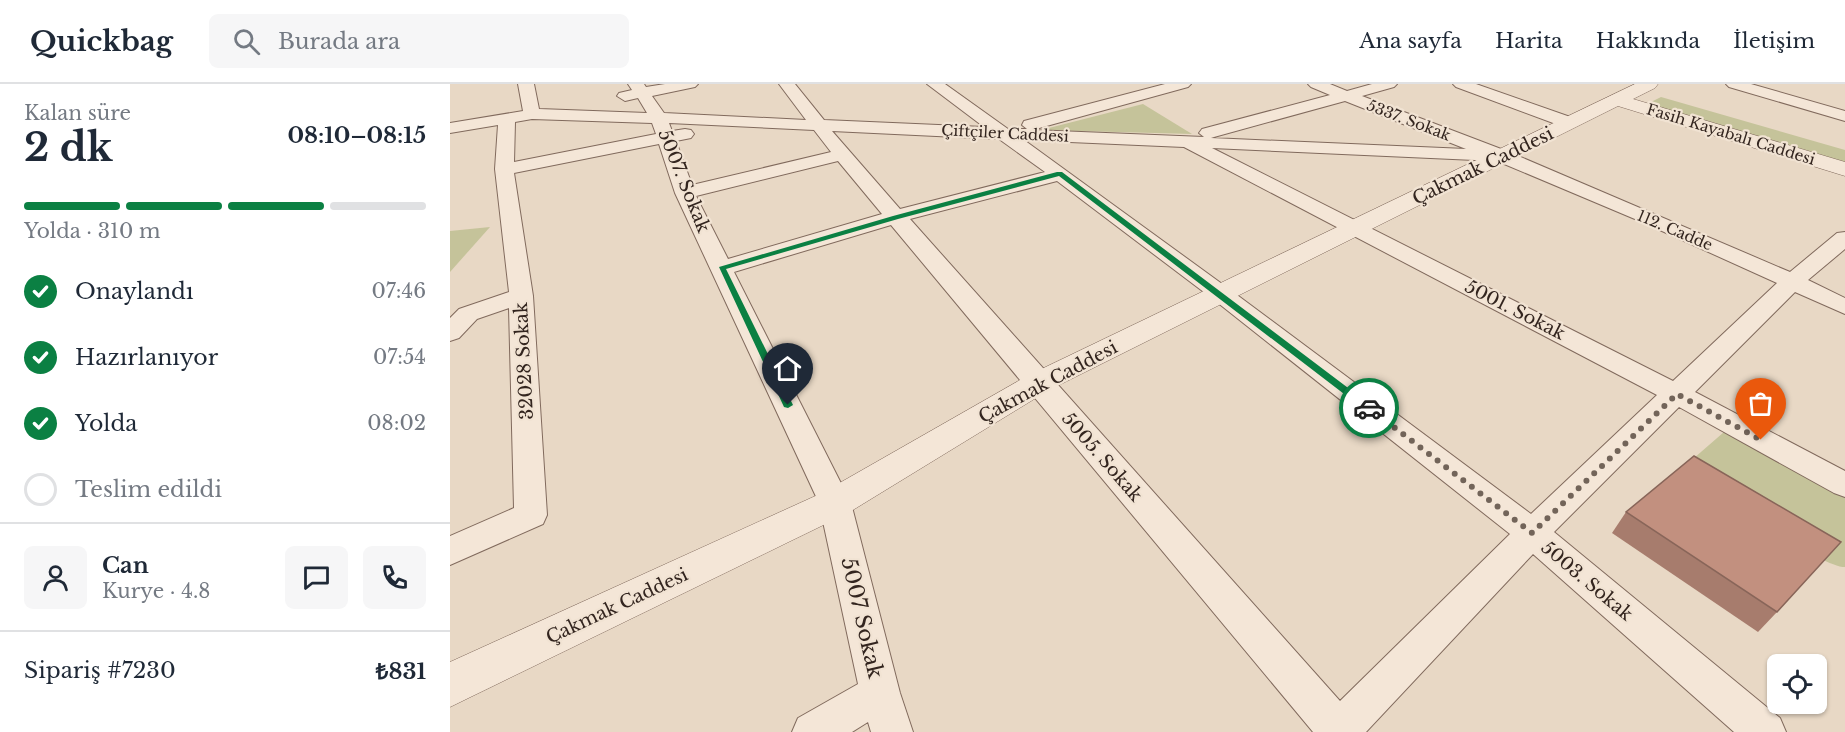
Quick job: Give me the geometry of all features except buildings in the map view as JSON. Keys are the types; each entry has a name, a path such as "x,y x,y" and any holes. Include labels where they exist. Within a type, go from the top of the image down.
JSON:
{"street":[{"name":"32028 Sokak","path":"450,551 531,515 521,296 504,168 520,117 526,84"},
{"path":"450,128 520,117 639,88 690,84"},
{"name":"5005. Sokak","path":"787,84 895,218 1339,732"},
{"name":"5003. Sokak","path":"935,84 1221,294 1532,533 1765,732"},
{"path":"1002,133 1183,84"},
{"name":"5337. Sokak","path":"1316,84 1503,156"},
{"path":"1182,140 1389,84"},
{"path":"1461,84 1570,123"},
{"path":"1734,84 1845,116"},
{"name":"5007. Sokak","path":"639,88 663,128 685,193 835,503"},
{"path":"1104,89 1124,100"},
{"name":"Çakmak Caddesi","path":"450,685 835,503 1038,383 1570,123 1627,90"},
{"name":"Fasih Kayabalı Caddesi","path":"1627,90 1686,101"},
{"name":"Fasih Kayabalı Caddesi","path":"1627,90 1845,169"},
{"path":"450,121 520,117 663,128"},
{"name":"Çiftçiler Caddesi","path":"663,128 752,122 819,124 1503,156"},
{"path":"504,168 663,128"},
{"name":"5001. Sokak","path":"1182,140 1677,394 1845,485"},
{"path":"685,193 842,155"},
{"name":"112. Cadde","path":"1503,156 1793,281 1845,307"},
{"path":"722,268 895,218 1060,174"},
{"path":"1339,732 1532,533 1793,281 1845,238"},
{"path":"450,333 459,315 521,296"},
{"name":"5007 Sokak","path":"835,503 880,693 892,732"},
{"path":"813,732 880,693"}],"shaded area":[{"path":"1661,97 1845,150 1845,166 1643,106"},
{"path":"1143,104 1192,134 1041,130"},
{"path":"490,227 450,272 450,231"},
{"path":"1724,432 1737,435 1845,496 1845,567 1812,554 1790,540 1686,465"}],"way so far":[{"path":"1369,408 1532,533 1677,394 1761,440"}],"route":[{"path":"788,405 722,268 895,218 1060,174 1369,408"}]}
